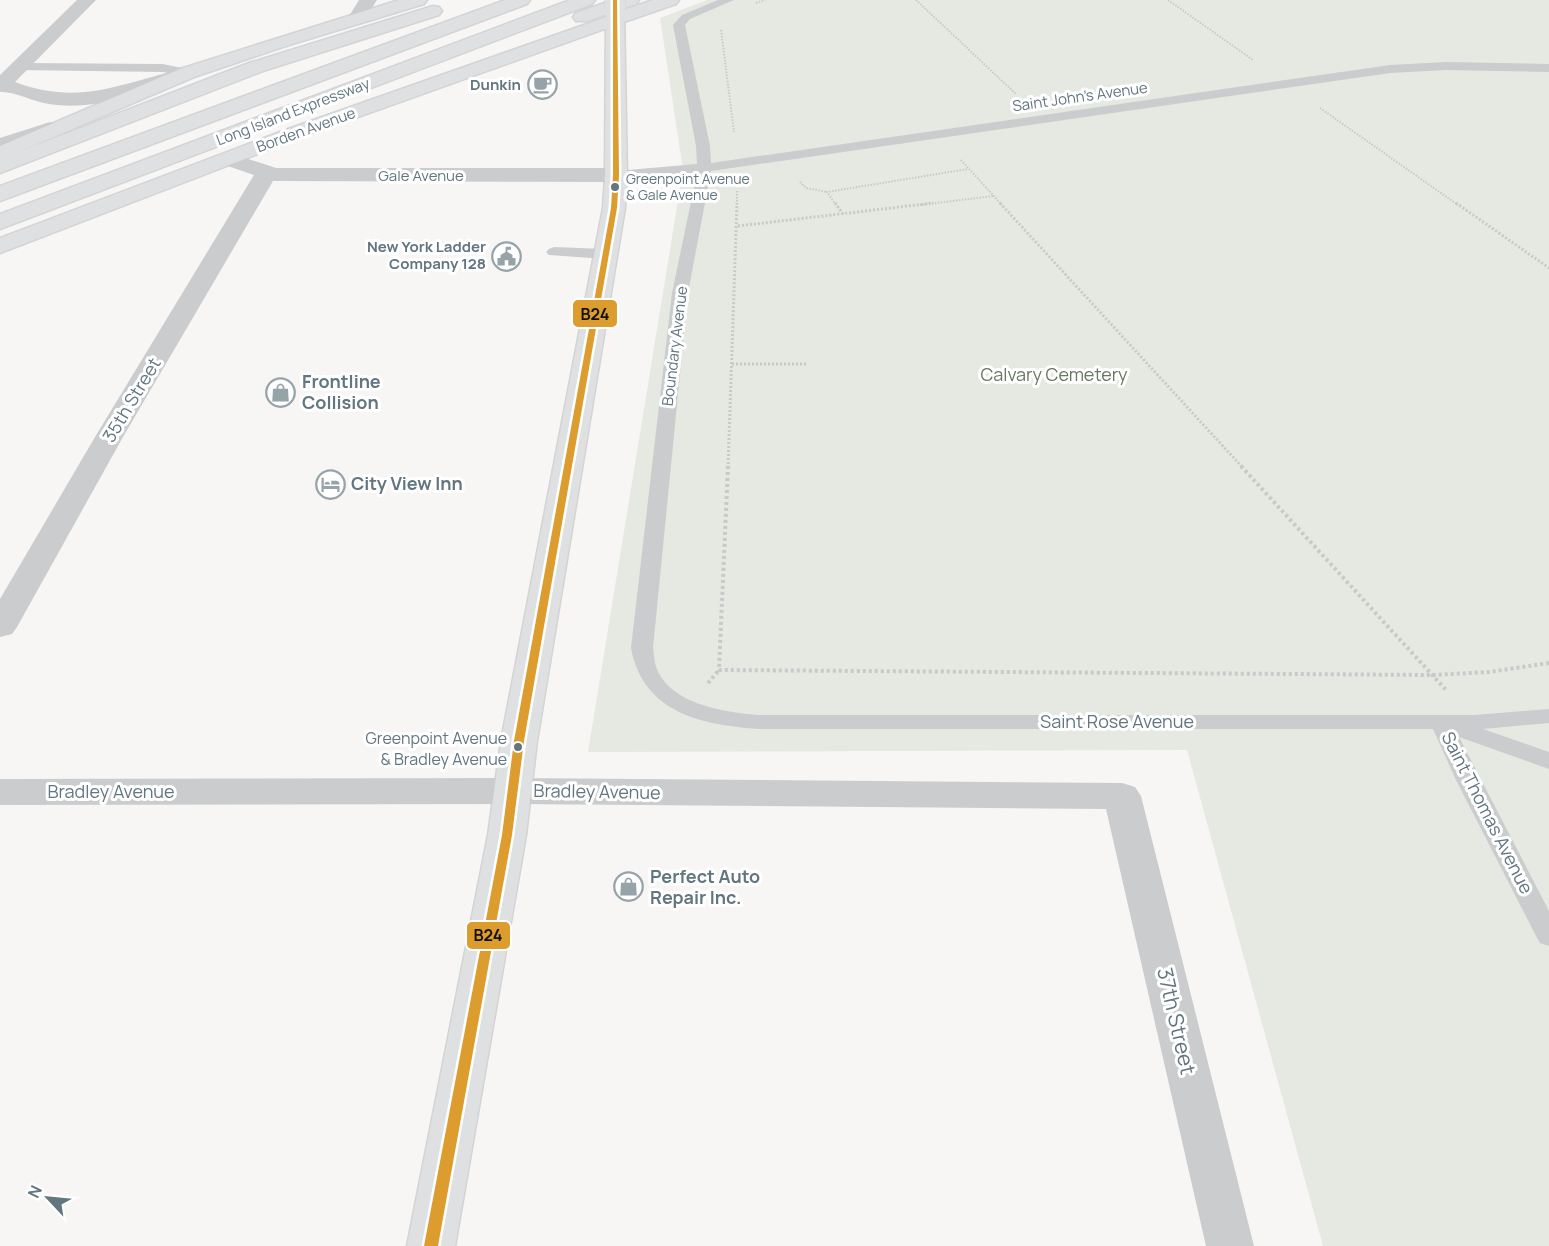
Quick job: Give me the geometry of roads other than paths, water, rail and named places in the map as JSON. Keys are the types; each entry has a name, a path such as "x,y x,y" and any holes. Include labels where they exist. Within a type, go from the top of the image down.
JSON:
{"main road":[{"path":"0,154 187,73 418,0"},
{"name":"Long Island Expressway","path":"0,194 521,0"},
{"name":"Long Island Expressway","path":"0,222 586,0"},
{"path":"306,107 494,49 619,7 670,0"},
{"path":"0,167 256,67 458,3"},
{"path":"431,1246 507,835 518,748 614,208 619,7"},
{"name":"Borden Avenue","path":"0,246 619,7"}],"street":[{"path":"87,0 1,85 34,97 79,100 119,93 187,73"},
{"path":"357,18 368,0"},
{"path":"0,145 122,102"},
{"name":"Gale Avenue","path":"230,159 266,174 616,175"},
{"name":"35th Street","path":"0,627 109,437 266,174"},
{"name":"Bradley Avenue","path":"0,792 513,791 1122,796"},
{"name":"37th Street","path":"1122,796 1230,1246"}],"lane":[{"name":"Boundary Avenue","path":"687,706 663,693 653,681 646,670 642,648 680,292 702,188 704,168 703,146 679,29 683,19 690,14 728,0"},
{"path":"20,67 163,68 187,73"},
{"name":"Saint John's Avenue","path":"616,175 704,168 1286,83 1417,67 1549,68"},
{"path":"554,252 605,254"},
{"name":"Saint Rose Avenue","path":"687,706 718,718 759,722 1474,722 1549,716"},
{"path":"1442,722 1549,761"},
{"name":"Saint Thomas Avenue","path":"1442,722 1468,780 1549,936"}],"place":[{"name":"Dunkin","path":"542,85"},
{"name":"Greenpoint Avenue & Gale Avenue","path":"615,187"},
{"name":"New York Ladder Company 128","path":"507,256"},
{"name":"Frontline Collision","path":"281,392"},
{"name":"City View Inn","path":"330,484"},
{"name":"Greenpoint Avenue & Bradley Avenue","path":"518,747"},
{"name":"Perfect Auto Repair Inc.","path":"629,887"}],"park label":[{"name":"Calvary Cemetery","path":"1054,375"}]}
